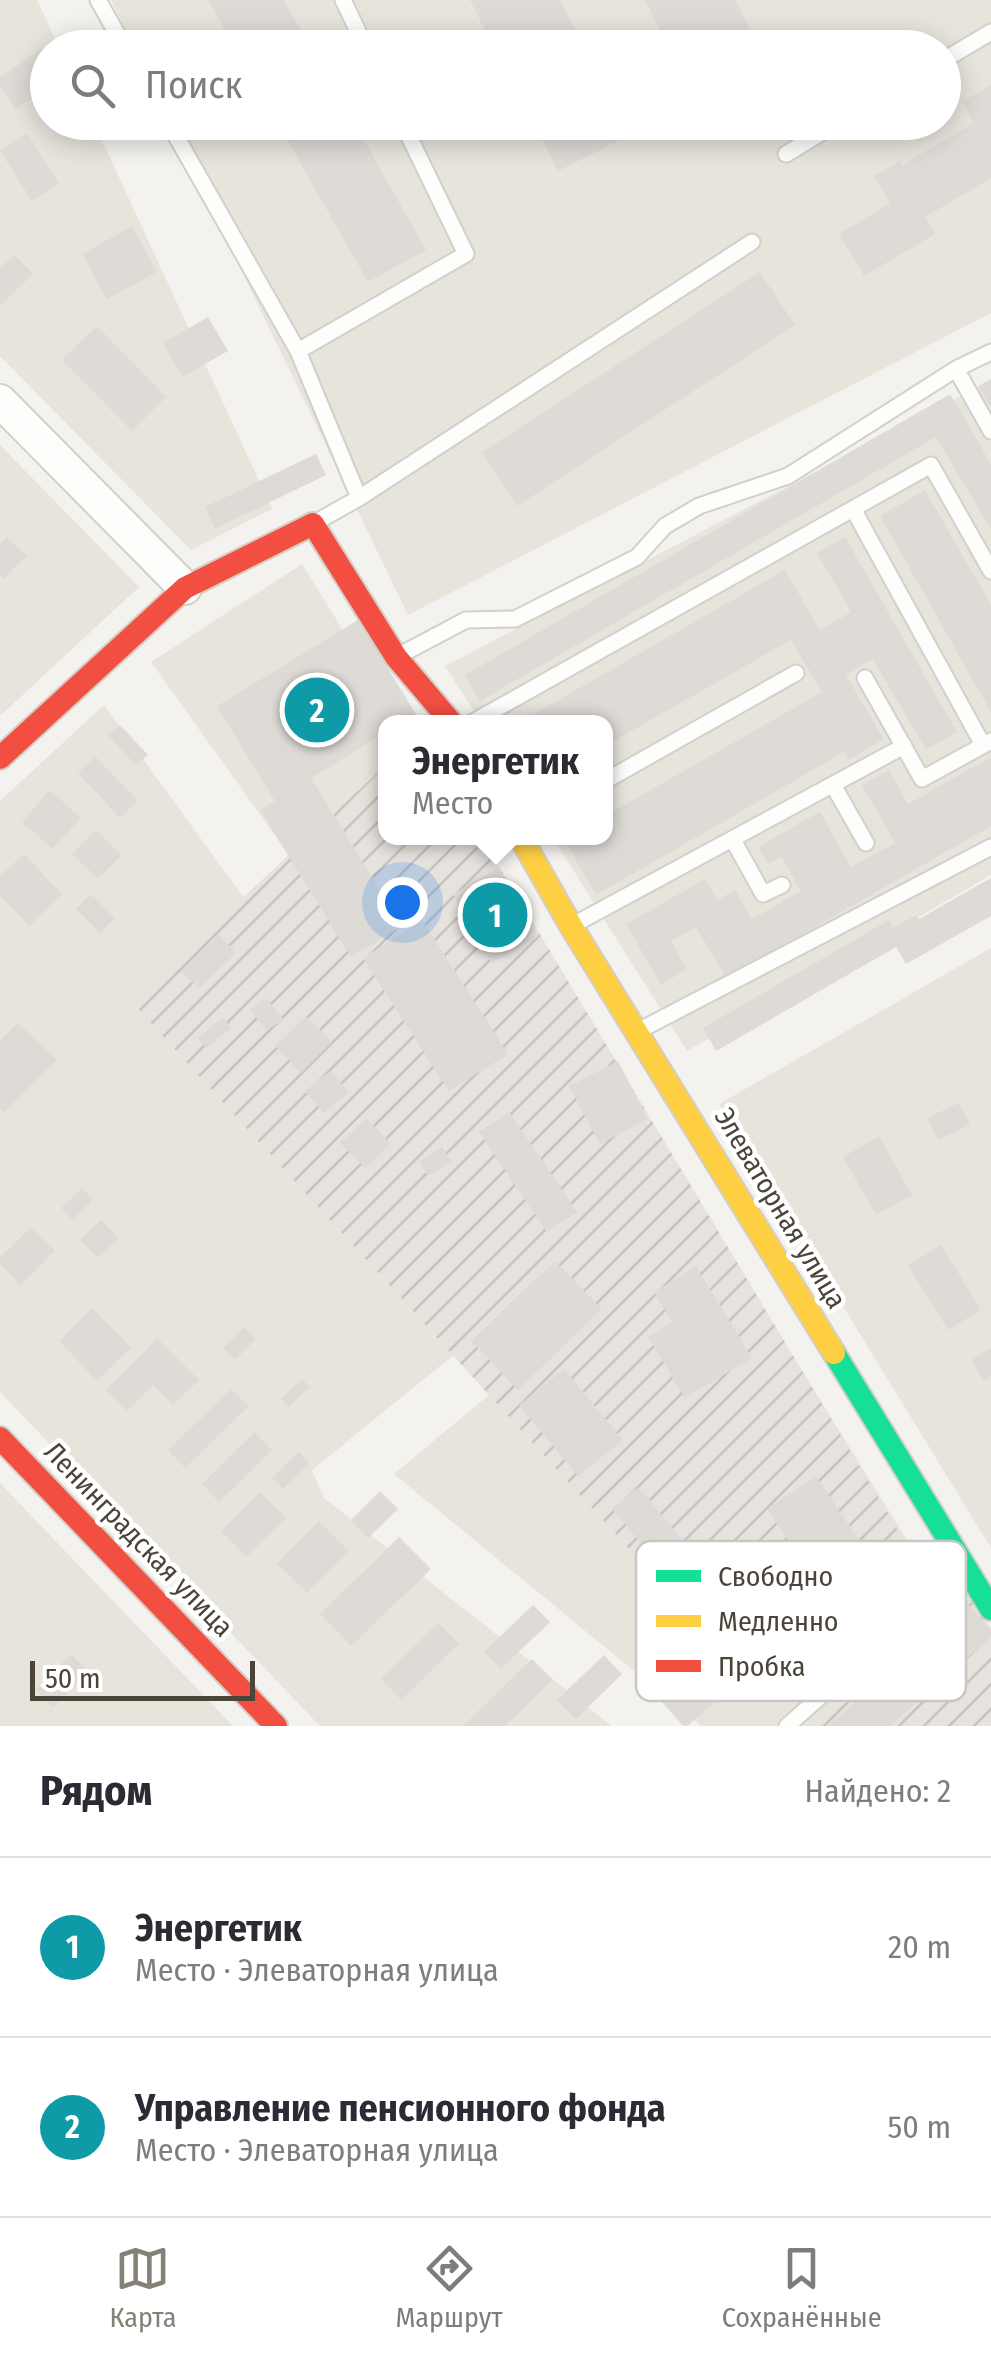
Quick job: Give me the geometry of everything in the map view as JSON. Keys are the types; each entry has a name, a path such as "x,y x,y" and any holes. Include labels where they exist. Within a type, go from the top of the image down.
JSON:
{"street":[{"path":"0,401 184,588"},
{"path":"0,758 184,588 314,524 396,657 445,715"},
{"name":"Элеваторная улица","path":"525,845 950,1541"},
{"name":"Ленинградская улица","path":"0,1438 276,1726"},
{"name":"Элеваторная улица","path":"966,1567 991,1609"}],"lane":[{"path":"98,0 115,30"},
{"path":"343,0 357,30"},
{"path":"961,50 991,32"},
{"path":"178,140 298,351 360,498"},
{"path":"298,351 466,254 411,140"},
{"path":"786,154 809,140"},
{"path":"314,524 360,498 752,242"},
{"path":"396,657 466,620 515,618 622,565 637,557 664,526 698,506 788,476 956,369 991,352"},
{"path":"956,369 991,431"},
{"path":"486,715 931,465 991,571"},
{"path":"854,509 987,743 922,779 865,678"},
{"path":"613,776 796,673"},
{"path":"571,926 904,746"},
{"path":"833,785 866,843"},
{"path":"733,840 763,894 782,885"},
{"path":"638,1031 991,847"},
{"path":"788,1726 816,1701"}],"shaded area":[{"path":"0,0 37,0 51,30 30,30 30,140 102,140 272,509 191,550 0,356"},
{"path":"111,0 991,0 991,313 408,615 178,140 961,140 961,30 125,30"},
{"path":"991,380 991,875 687,1051 557,845 613,845 613,715 476,715 445,666"},
{"path":"0,445 139,587 0,716"},
{"path":"302,564 396,715 378,715 378,845 475,845 908,1541 636,1541 636,1673 394,1474 605,1298 151,662"},
{"path":"104,705 530,1293 312,1470 324,1498 612,1726 320,1726 0,1392 0,801"},
{"path":"378,772 378,845 486,845 904,1541 636,1541 636,1557 131,1001"},
{"path":"991,948 991,1548 719,1104"},
{"path":"0,1483 233,1726 0,1726"},
{"path":"969,1591 991,1628 991,1726 819,1726 847,1701 966,1701"},
{"path":"966,1635 991,1675 991,1726 701,1726 671,1701 966,1701"}],"building":[{"path":"208,0 284,0 301,30 225,30"},
{"path":"470,0 560,0 576,30 485,30"},
{"path":"645,0 735,0 750,30 660,30"},
{"path":"30,57 30,99 15,109 0,86 0,77"},
{"path":"991,85 991,178 925,217 935,234 864,276 839,234 890,203 874,176 945,140 961,140 961,131 974,123 962,102"},
{"path":"27,133 59,184 32,201 0,151"},
{"path":"287,140 364,140 426,250 368,282"},
{"path":"542,140 620,140 558,171"},
{"path":"132,226 157,272 107,299 82,254"},
{"path":"14,255 33,274 0,306 0,268"},
{"path":"760,272 795,325 517,506 482,452"},
{"path":"208,317 228,351 182,377 163,343"},
{"path":"97,326 166,397 132,431 62,360"},
{"path":"991,379 991,408 978,386"},
{"path":"950,394 991,464 991,530 936,437 480,701 465,675"},
{"path":"316,454 326,475 215,529 205,507"},
{"path":"925,490 991,605 991,712 880,516"},
{"path":"7,537 27,556 3,579 0,544"},
{"path":"845,537 957,732 926,750 873,659 846,675 884,739 849,760 844,752 596,895 567,845 613,845 613,811 822,692 791,640 613,741 613,715 532,715 785,570 820,630 851,612 817,553"},
{"path":"358,620 416,714 378,715 378,737 311,778 402,926 351,957 260,810 275,801 217,706"},
{"path":"120,725 148,755 136,766 108,735"},
{"path":"95,756 138,801 120,818 78,773"},
{"path":"991,757 991,826 726,978 696,927 671,941 687,969 661,985 626,924 705,879 717,900 735,890 752,919 801,891 781,857 768,864 758,847 820,812 851,867 895,843 862,785 889,770 908,804"},
{"path":"50,790 81,818 53,849 22,822"},
{"path":"96,830 122,855 98,879 72,854"},
{"path":"24,854 62,894 29,926 0,896 0,876"},
{"path":"499,868 538,937 491,963 453,894"},
{"path":"991,878 991,916 906,964 896,947 716,1051 703,1028 889,920 893,928 916,915 919,919"},
{"path":"91,894 115,918 100,933 76,909"},
{"path":"422,920 508,1054 449,1091 363,958"},
{"path":"219,935 236,953 199,989 181,971"},
{"path":"266,998 283,1019 267,1031 250,1010"},
{"path":"306,1016 332,1042 301,1073 275,1046"},
{"path":"223,1017 231,1028 206,1048 198,1038"},
{"path":"18,1023 57,1060 5,1112 0,1108 0,1041"},
{"path":"618,1061 648,1119 600,1144 569,1086"},
{"path":"331,1070 349,1093 324,1113 305,1091"},
{"path":"959,1103 970,1125 938,1140 927,1118"},
{"path":"509,1112 577,1212 547,1232 479,1132"},
{"path":"366,1118 391,1144 366,1169 340,1143"},
{"path":"879,1136 912,1195 876,1215 843,1157"},
{"path":"442,1147 452,1161 428,1176 419,1162"},
{"path":"82,1188 93,1199 73,1220 61,1208"},
{"path":"101,1220 119,1238 98,1258 80,1240"},
{"path":"31,1227 55,1251 20,1285 0,1264 0,1257"},
{"path":"941,1245 981,1310 948,1330 908,1265"},
{"path":"555,1261 602,1309 518,1390 471,1341"},
{"path":"696,1266 752,1358 685,1398 648,1337 672,1322 654,1292"},
{"path":"92,1308 131,1348 97,1381 59,1341"},
{"path":"245,1327 256,1339 235,1360 223,1348"},
{"path":"157,1338 199,1380 173,1405 153,1385 127,1411 106,1390"},
{"path":"991,1348 991,1376 984,1381 971,1360"},
{"path":"564,1369 623,1440 578,1476 519,1405"},
{"path":"302,1379 310,1387 288,1407 281,1399"},
{"path":"231,1389 249,1406 185,1468 168,1450"},
{"path":"255,1432 272,1450 219,1502 202,1484"},
{"path":"299,1452 310,1463 283,1489 272,1478"},
{"path":"816,1476 859,1541 789,1541 767,1509"},
{"path":"638,1487 684,1541 639,1541 612,1509"},
{"path":"380,1491 398,1509 368,1538 351,1520"},
{"path":"260,1492 286,1518 246,1557 221,1531"},
{"path":"319,1521 349,1551 307,1593 277,1564"},
{"path":"399,1537 431,1569 351,1646 320,1614"},
{"path":"966,1604 991,1630 991,1637 966,1659"},
{"path":"533,1605 550,1622 501,1669 484,1652"},
{"path":"438,1623 459,1644 401,1700 381,1679"},
{"path":"71,1654 89,1672 53,1707 36,1689"},
{"path":"604,1655 622,1674 576,1719 557,1700"},
{"path":"532,1659 553,1680 505,1726 463,1726"},
{"path":"661,1701 717,1701 687,1726"},
{"path":"856,1701 918,1701 890,1726 828,1726"}],"traffic: fast":[{"path":"834,1353 949,1541"},
{"path":"966,1568 991,1609"}],"traffic: slow":[{"path":"525,845 834,1353"}],"traffic: jam":[{"path":"0,758 185,588 313,524 396,657 445,715"},
{"path":"0,1438 276,1726"}],"place":[{"name":"Управление пенсионного фонда","path":"317,710"},
{"name":"Энергетик","path":"495,915"}]}
